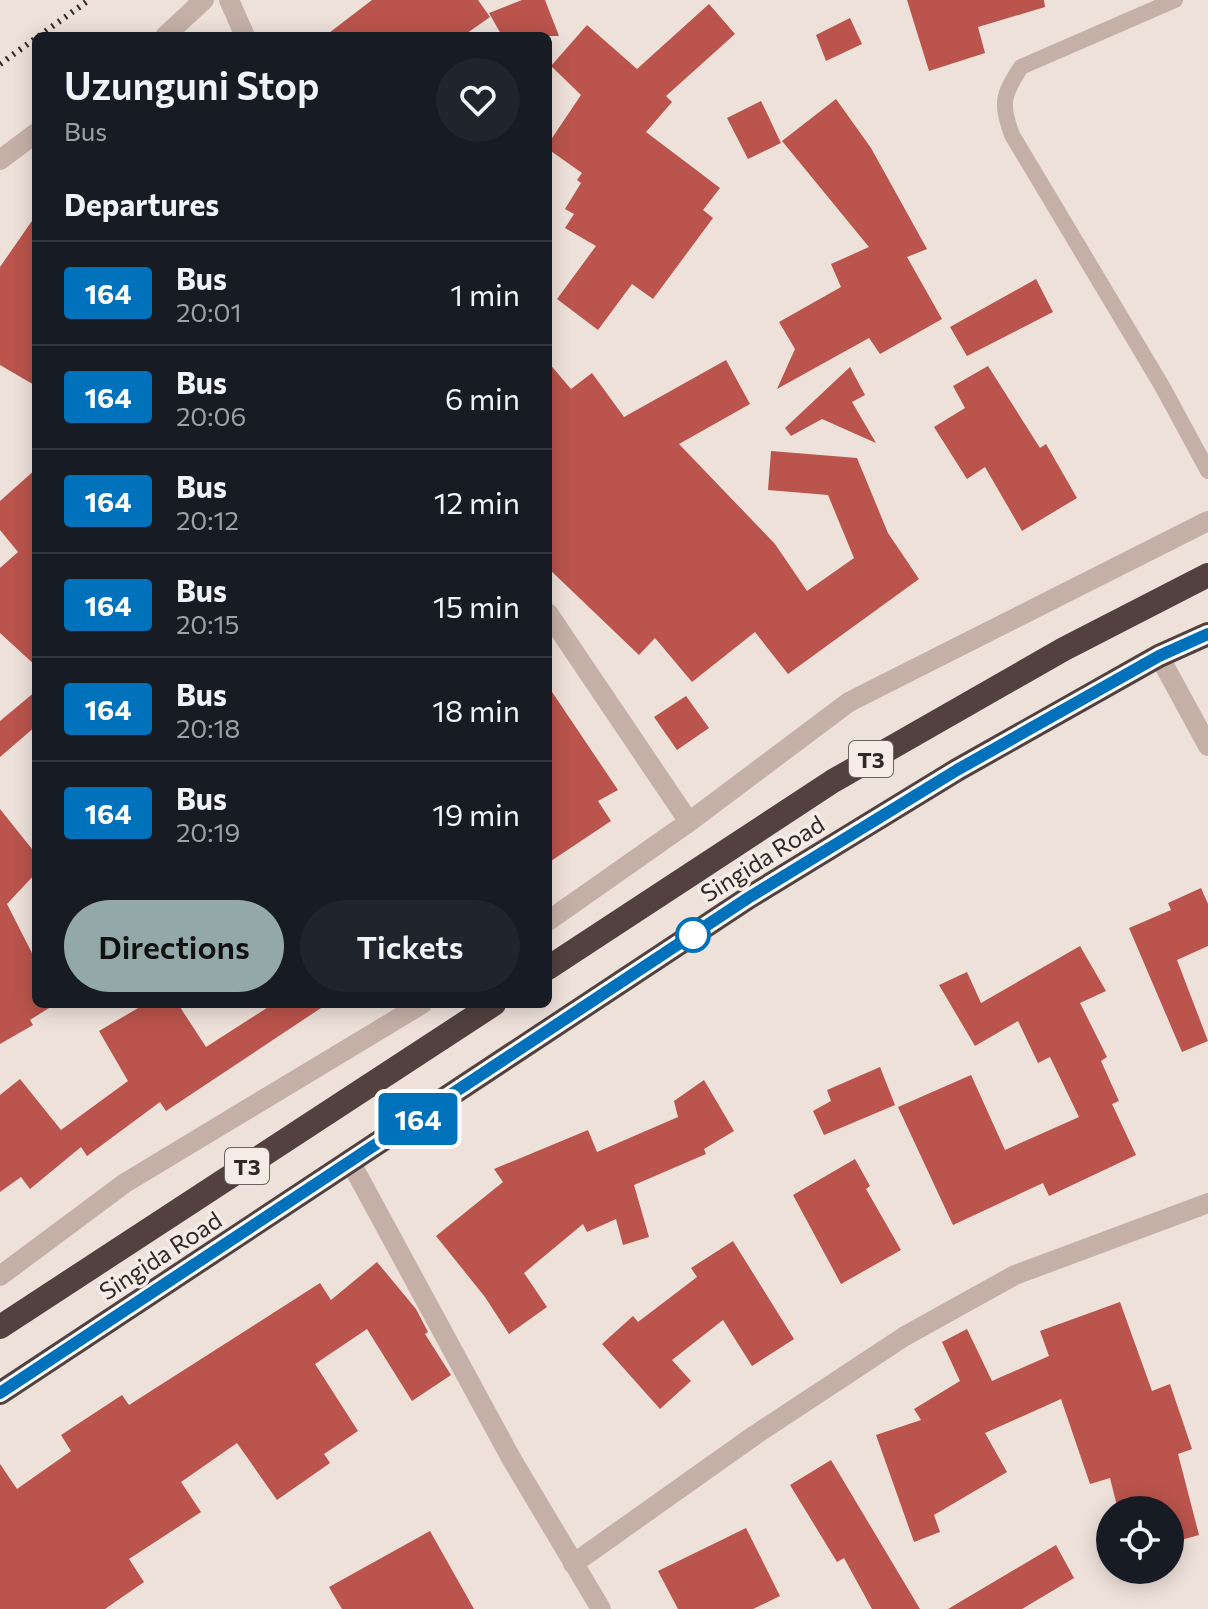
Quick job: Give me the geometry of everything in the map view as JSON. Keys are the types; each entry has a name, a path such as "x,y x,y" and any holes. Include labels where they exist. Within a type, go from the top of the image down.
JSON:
{"highway":[{"name":"Singida Road","path":"552,965 833,781 1064,649 1208,575"},
{"name":"Singida Road","path":"0,1393 748,898 957,770 1159,656 1208,634"},
{"name":"Singida Road","path":"0,1327 488,1008"}],"street":[{"path":"169,32 204,0"},
{"path":"229,0 243,32"},
{"path":"0,160 32,136"},
{"path":"552,918 689,822 849,702 1208,521"},
{"path":"552,619 689,822"},
{"path":"1159,656 1208,746"},
{"path":"0,1276 125,1183 415,1008"},
{"path":"351,1163 511,1458 601,1609"},
{"path":"573,1564 755,1435 905,1336 1015,1275 1208,1203"}],"lane":[{"path":"1175,0 1021,67 1006,90 1003,111 1012,135 1162,386 1208,471"}],"building":[{"path":"372,0 478,0 490,17 469,32 330,32"},
{"path":"522,0 545,0 559,36 552,36 552,32 500,32 489,13"},
{"path":"907,0 1044,0 1045,7 978,27 985,53 929,71"},
{"path":"709,4 735,34 666,96 672,102 646,132 720,188 703,210 713,218 653,299 632,284 598,330 557,299 596,246 565,228 574,214 565,209 581,183 577,180 582,173 552,152 552,138 581,95 552,65 587,25 637,69"},
{"path":"850,18 862,44 826,61 816,35"},
{"path":"836,99 871,148 927,249 907,257 942,319 880,354 869,338 777,389 795,349 779,322 841,287 831,264 869,247 782,141"},
{"path":"761,101 781,143 748,159 727,118"},
{"path":"32,221 32,384 0,365 0,267"},
{"path":"1036,279 1053,312 967,356 950,327"},
{"path":"726,360 750,404 679,444 775,544 807,591 854,558 828,495 768,490 771,451 857,458 888,533 919,579 788,674 755,632 692,682 655,638 639,655 552,572 552,367 571,389 592,373 624,417"},
{"path":"988,366 1040,448 1046,444 1077,498 1022,531 985,467 967,479 934,427 965,408 953,386"},
{"path":"850,367 865,395 852,402 876,443 822,419 791,436 785,428"},
{"path":"32,473 32,662 0,633 0,568 18,552 0,530 0,501"},
{"path":"552,692 618,790 598,801 611,821 552,860"},
{"path":"32,694 32,729 0,757 0,721"},
{"path":"686,696 709,728 677,750 654,717"},
{"path":"0,809 32,849 32,877 7,904 32,953 32,1008 49,1008 30,1020 33,1025 0,1044"},
{"path":"1201,888 1208,904 1208,946 1177,960 1208,1041 1182,1052 1129,928 1171,910 1168,903"},
{"path":"1080,946 1106,991 1080,1003 1107,1057 1101,1061 1119,1101 1112,1104 1136,1155 1049,1196 1043,1183 953,1225 898,1107 971,1075 1005,1150 1079,1117 1050,1057 1038,1063 1018,1021 975,1046 939,985 967,972 981,1003"},
{"path":"138,1008 181,1008 206,1047 267,1008 321,1008 166,1111 160,1102 87,1156 81,1147 30,1189 21,1177 0,1192 0,1095 20,1079 61,1130 128,1081 99,1031"},
{"path":"880,1067 895,1105 824,1135 813,1111 831,1101 827,1090"},
{"path":"704,1080 734,1131 704,1149 706,1154 634,1185 649,1237 623,1245 616,1219 587,1232 583,1224 524,1273 547,1307 509,1334 485,1297 436,1236 503,1182 494,1169 588,1130 597,1152 678,1117 674,1101"},
{"path":"855,1159 870,1186 866,1189 901,1250 841,1284 793,1195"},
{"path":"733,1241 794,1339 752,1366 723,1320 672,1360 691,1381 660,1409 602,1344 633,1316 638,1322 697,1277 691,1268"},
{"path":"377,1262 416,1309 428,1332 425,1334 451,1375 412,1401 367,1329 315,1364 358,1431 324,1454 330,1463 277,1500 237,1443 181,1482 201,1512 129,1559 144,1582 105,1609 0,1609 0,1464 17,1489 71,1451 61,1435 122,1395 129,1405 320,1283 331,1300"},
{"path":"1120,1302 1152,1391 1170,1384 1192,1449 1178,1454 1199,1535 1184,1539 1184,1496 1114,1496 1110,1478 1090,1484 1061,1399 985,1433 1007,1472 934,1515 940,1532 914,1542 876,1435 921,1420 914,1409 960,1381 942,1342 967,1329 992,1381 1049,1356 1040,1331"},
{"path":"831,1460 920,1609 872,1609 844,1558 837,1562 790,1485"},
{"path":"746,1528 780,1596 753,1609 678,1609 658,1571"},
{"path":"430,1531 474,1609 342,1609 329,1587"},
{"path":"1056,1545 1074,1578 1022,1609 948,1609"}],"railway":[{"path":"45,32 89,0"},
{"path":"0,64 32,41"}],"bus line":[{"name":"164","path":"0,1393 748,898 957,770 1159,656 1208,634"}]}
